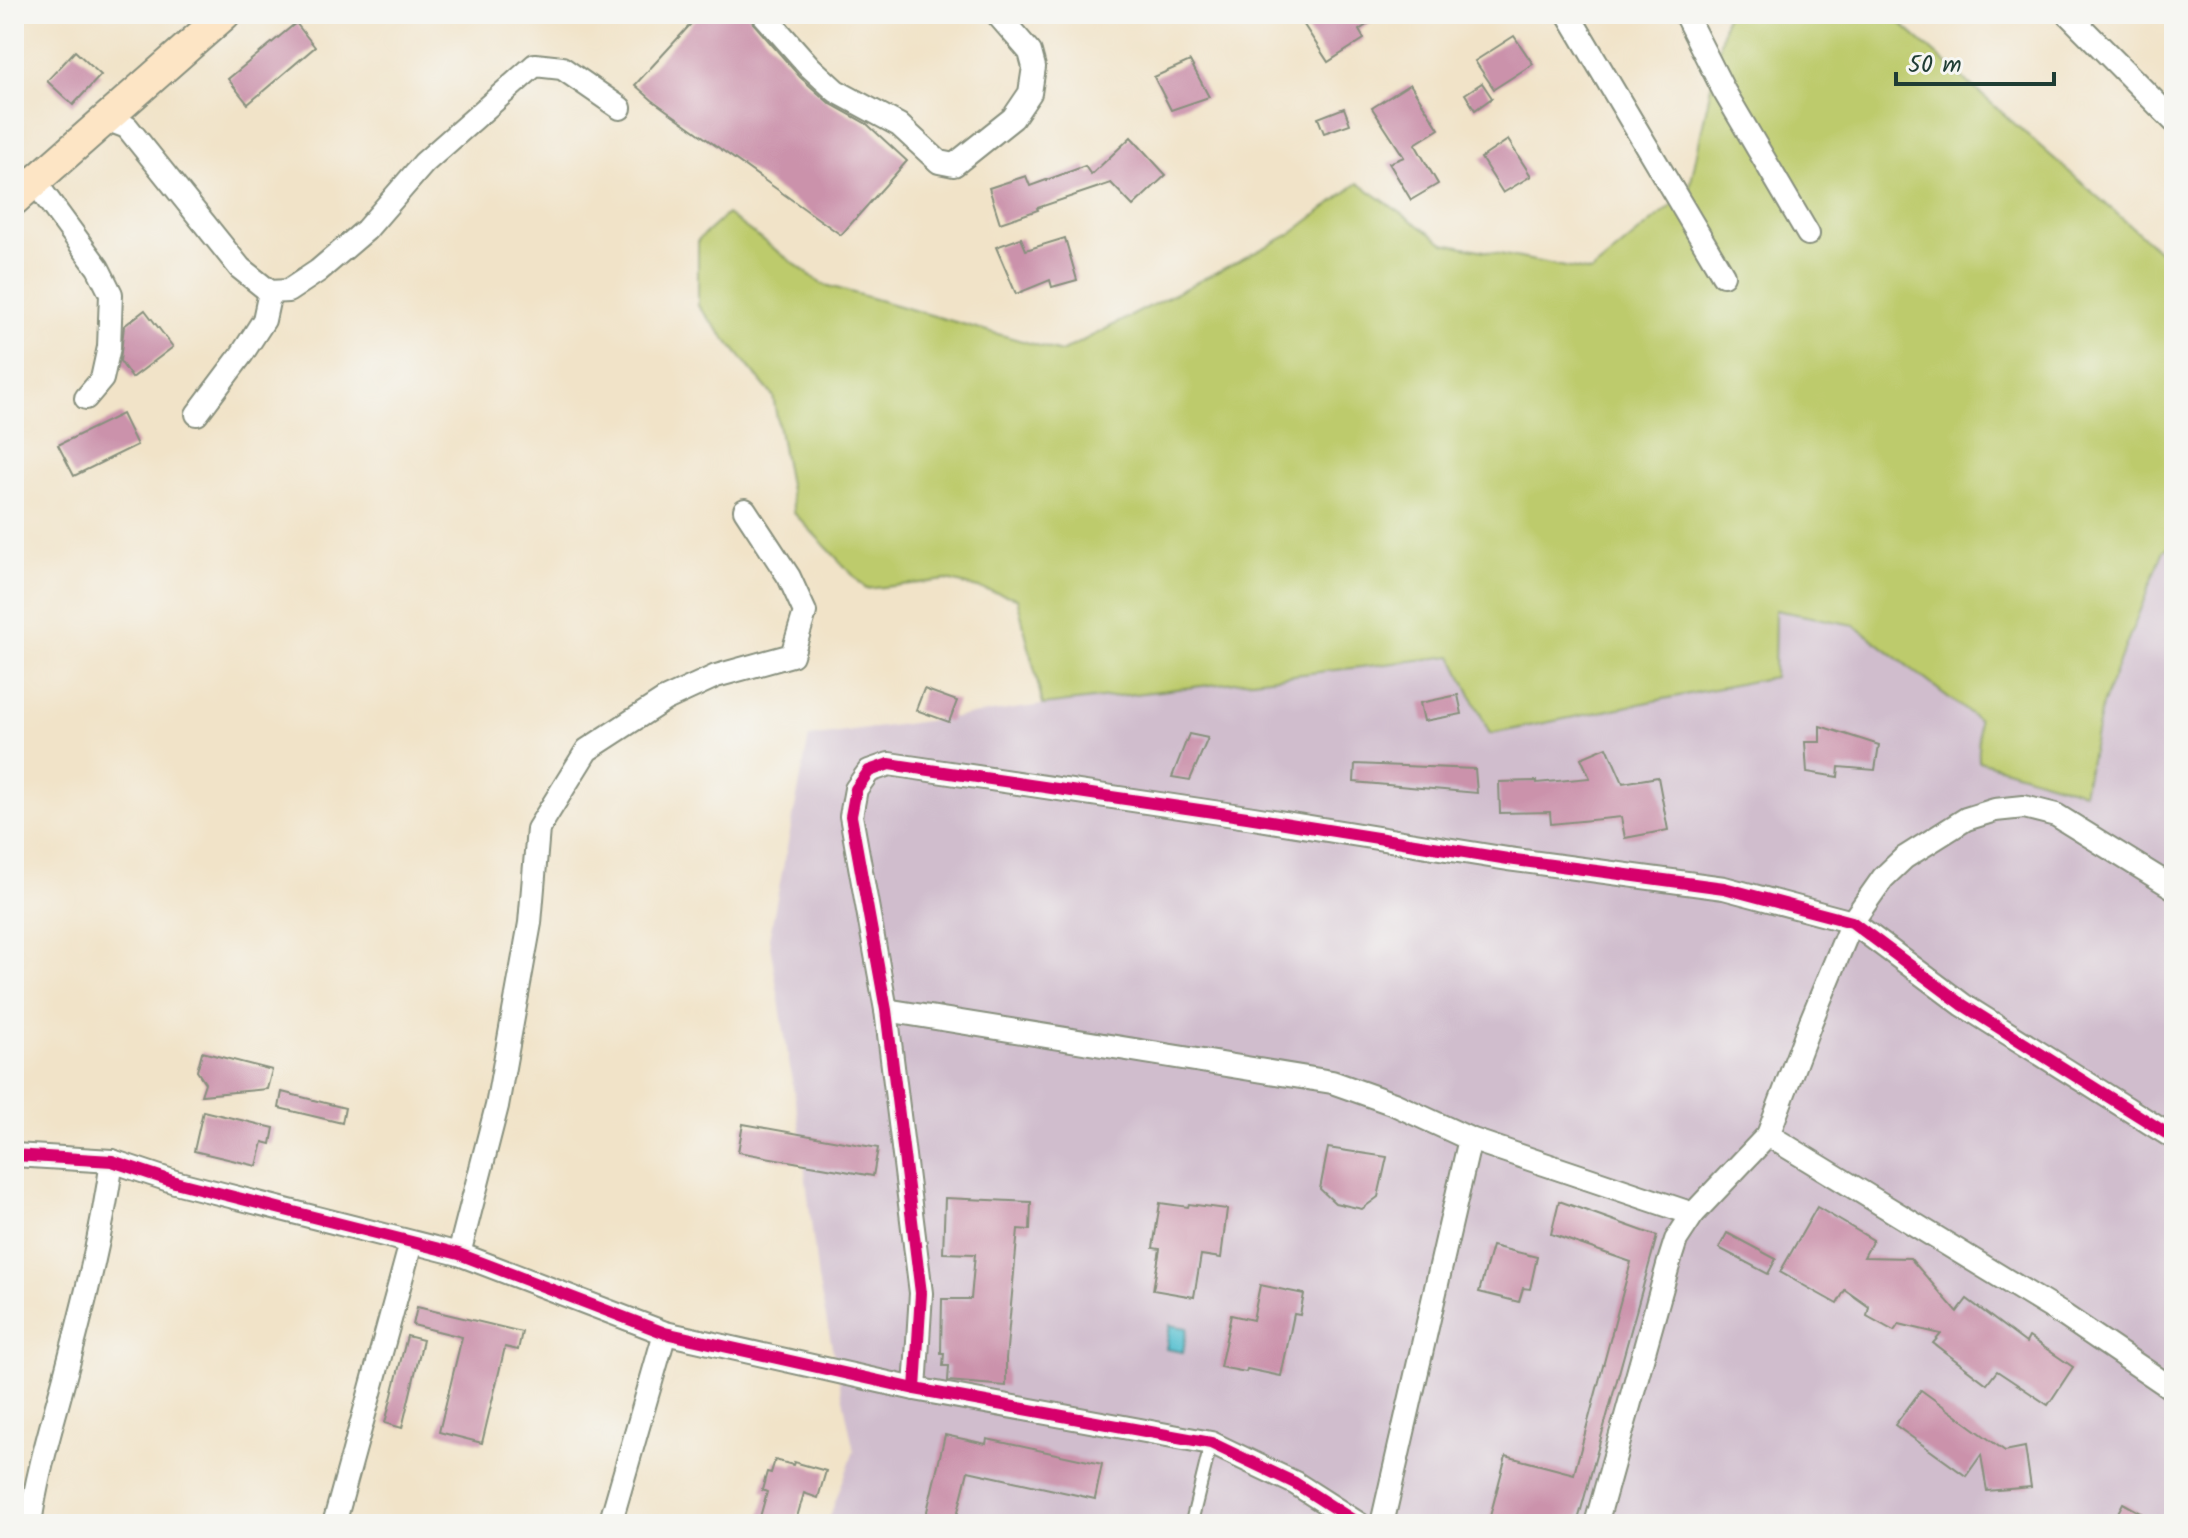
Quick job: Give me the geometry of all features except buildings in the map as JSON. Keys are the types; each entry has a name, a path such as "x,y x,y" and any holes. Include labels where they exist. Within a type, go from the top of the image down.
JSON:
{"street":[{"path":"86,398 102,379 109,347 111,294 98,268 24,191 225,14"},
{"path":"763,14 836,91 899,125 946,165 954,165 1013,118 1030,93 1034,67 1030,52 997,14"},
{"path":"1568,14 1723,275"},
{"path":"1685,14 1724,91 1808,234"},
{"path":"2068,14 2174,121"},
{"path":"106,119 127,127 240,268 270,292 288,291 318,271 366,230 424,163 535,65 562,68 620,108"},
{"path":"197,414 264,320 270,292"},
{"path":"459,1254 497,1106 530,923 538,829 587,750 664,700 716,676 792,655 805,612 789,577 745,510"},
{"path":"915,1389 921,1293 886,1010 851,816 856,789 869,771 889,764 1508,859 1724,888 1852,922 1963,1005 2174,1138"},
{"path":"1596,1524 1676,1240 1693,1214 1768,1135 1852,922 1883,878 1904,858 1966,819 1995,810 2024,807 2056,815 2174,888"},
{"path":"886,1010 1332,1082 1394,1104 1470,1139 1693,1214"},
{"path":"1768,1135 2065,1316 2174,1390"},
{"path":"1382,1524 1470,1139"},
{"path":"14,1155 112,1161 175,1182 459,1254 665,1333 915,1389 1211,1443 1295,1483 1359,1524"},
{"path":"30,1524 35,1486 89,1288 104,1219 112,1161"},
{"path":"334,1524 411,1243"},
{"path":"610,1524 665,1333"}],"lane":[{"path":"1191,1524 1211,1443"}],"shaded area":[{"path":"2174,545 2174,1524 827,1524 854,1451 818,1280 800,1130 769,938 809,737 1043,705 1453,656 1774,610 1854,625 1978,720 2083,791 2102,705 2164,550"}],"green space":[{"path":"1726,14 1890,14 2174,264 2174,545 2164,550 2102,705 2083,792 1979,761 1978,720 1854,625 1775,610 1774,677 1490,734 1452,656 1043,705 1017,598 947,580 866,589 794,513 773,396 698,306 698,240 727,214 822,284 1061,352 1291,234 1358,183 1444,243 1591,272 1689,191"}],"water":[{"path":"1170,1325 1187,1328 1183,1352 1166,1349"}],"cycle path":[{"path":"915,1389 921,1293 886,1010 851,816 856,789 869,771 889,764 1508,859 1724,888 1852,922 1963,1005 2174,1138"},
{"path":"14,1155 112,1161 175,1182 459,1254 665,1333 915,1389 1211,1443 1295,1483 1359,1524"}]}
